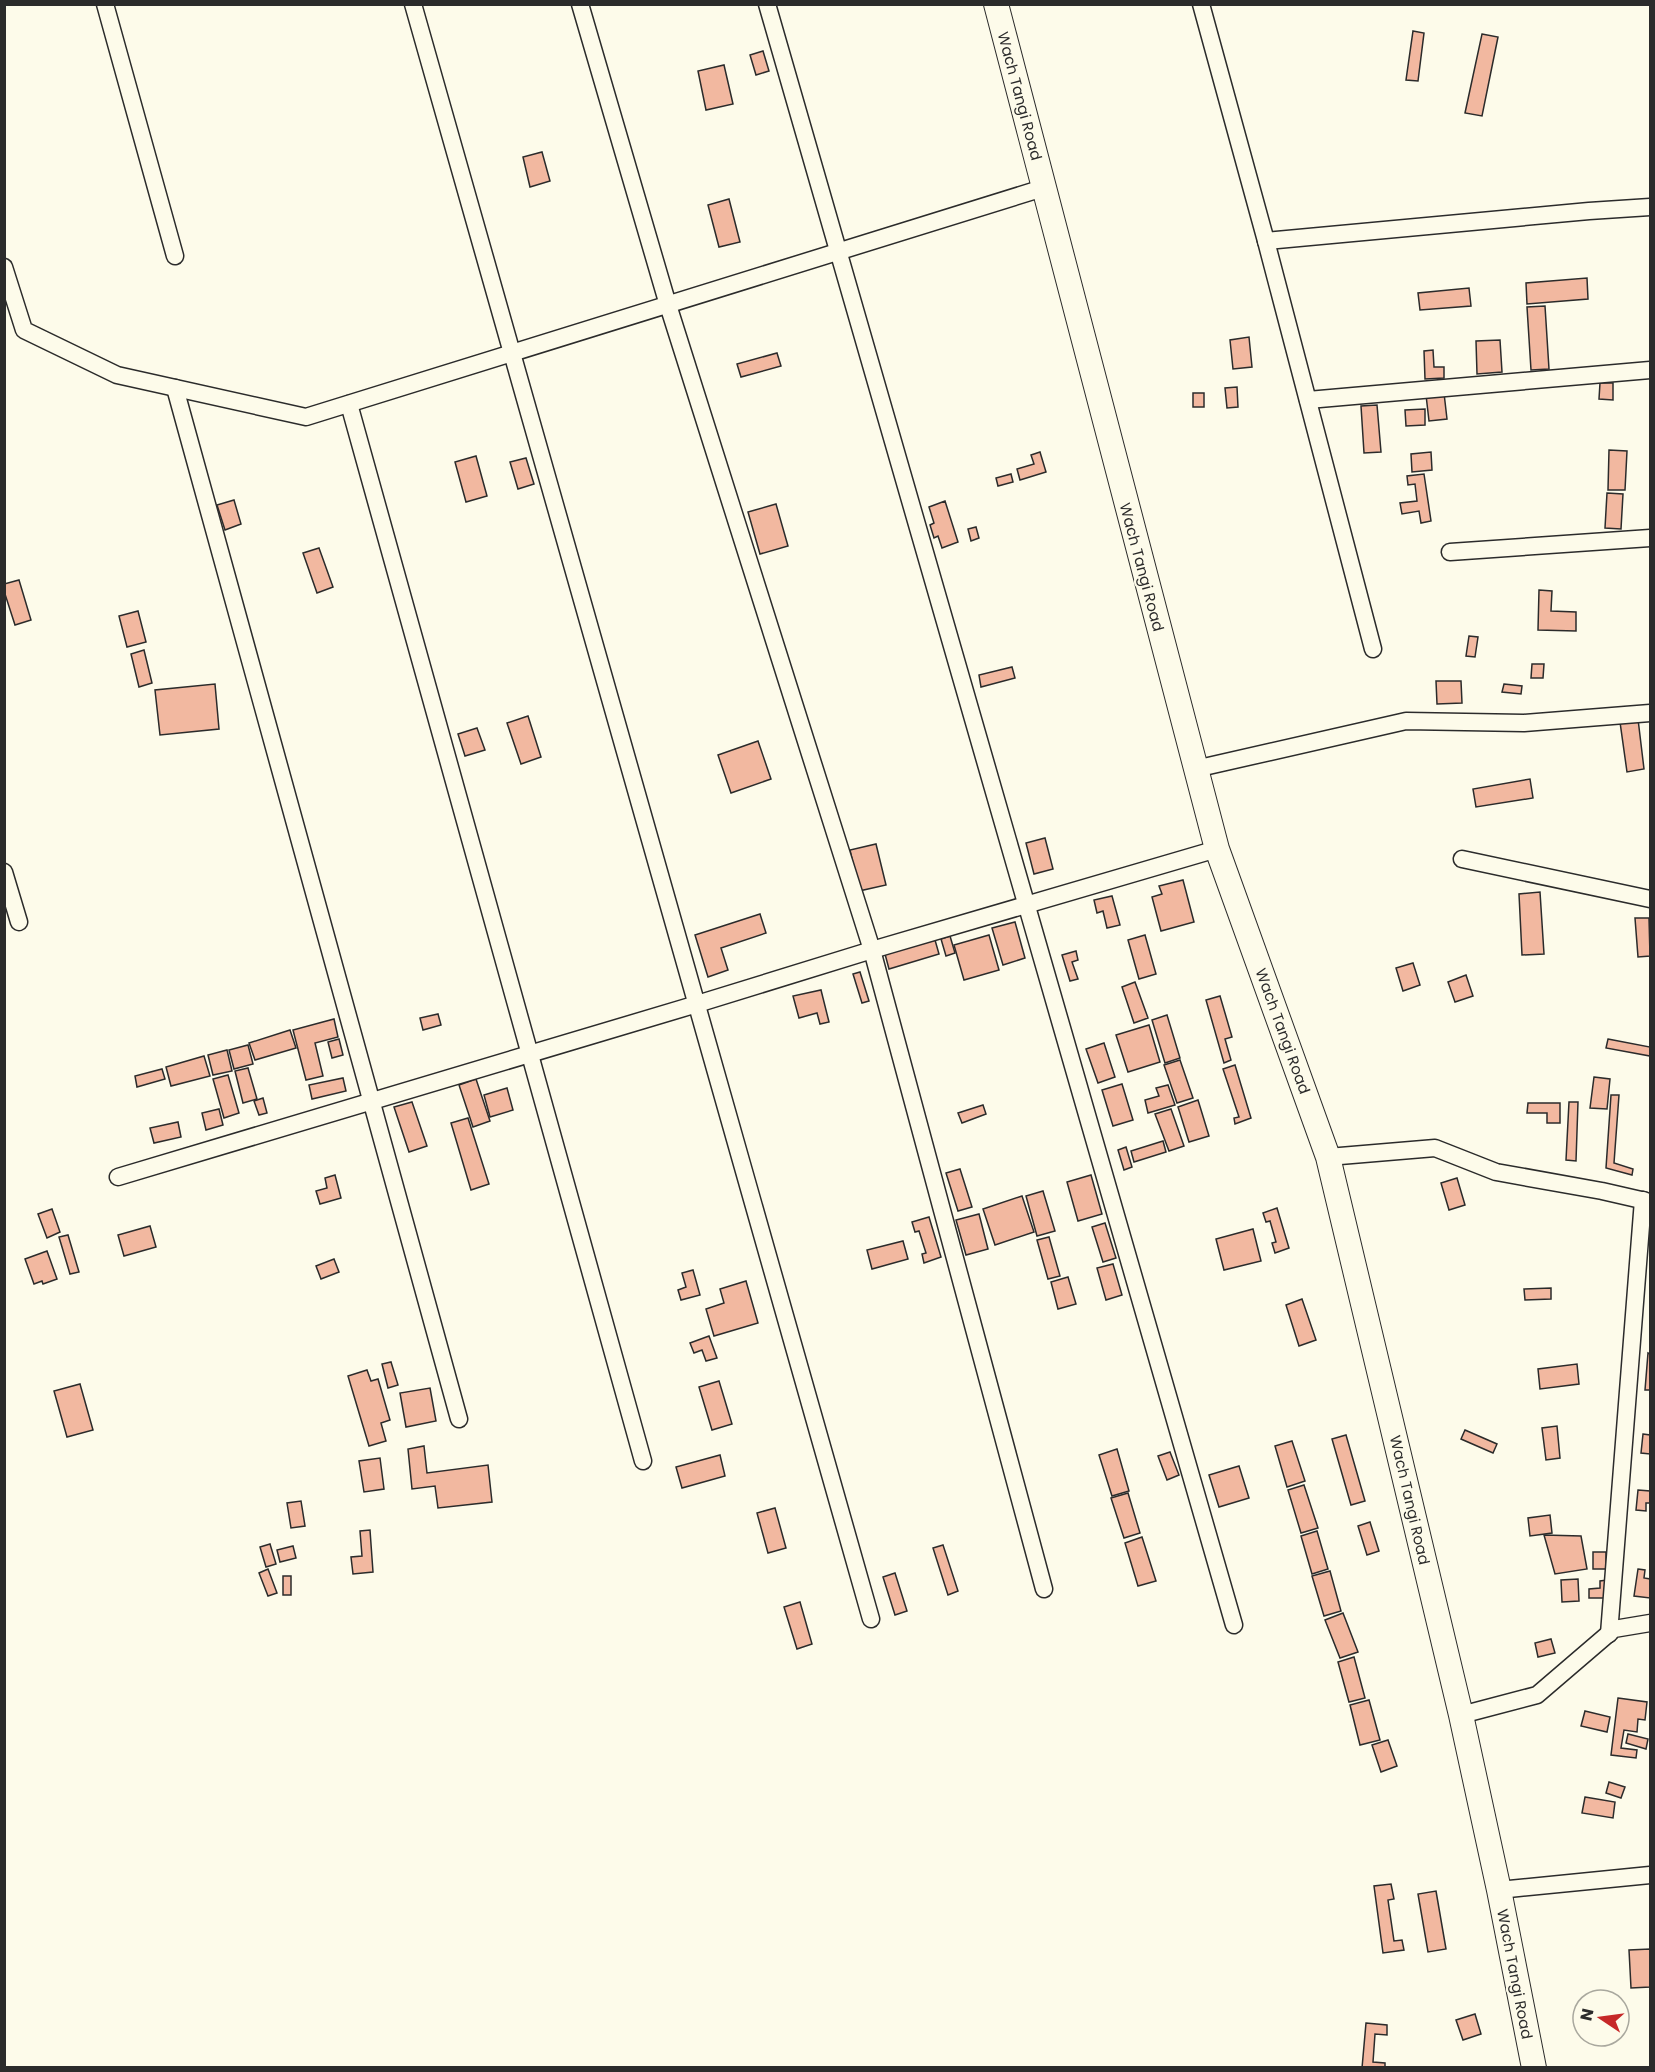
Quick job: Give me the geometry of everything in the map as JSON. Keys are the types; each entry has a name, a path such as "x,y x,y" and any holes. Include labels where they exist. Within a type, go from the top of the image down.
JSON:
{"main road":[{"name":"Wach Tangi Road","path":"996,4 1217,849 1328,1157 1461,1715 1534,2067"}],"street":[{"path":"105,4 175,255"},
{"path":"413,4 871,1618"},
{"path":"580,4 668,305 872,950 1044,1589"},
{"path":"767,4 1234,1626"},
{"path":"1201,4 1373,649"},
{"path":"4,267 24,330 117,375 306,417 1043,188"},
{"path":"1266,242 1650,207"},
{"path":"1308,400 1650,370"},
{"path":"175,388 459,1419"},
{"path":"349,404 643,1461"},
{"path":"1450,552 1650,538"},
{"path":"1195,769 1406,721 1524,723 1650,713"},
{"path":"118,1178 872,950 1217,849"},
{"path":"1462,859 1650,899"},
{"path":"4,872 19,922"},
{"path":"1328,1157 1435,1148 1496,1172 1647,1201 1609,1634"},
{"path":"1461,1715 1537,1695 1614,1629 1650,1623"},
{"path":"1499,1890 1650,1875"}],"building":[{"path":"1413,31 1424,33 1418,81 1406,80"},
{"path":"1482,34 1498,37 1482,116 1465,113"},
{"path":"763,51 769,71 756,75 750,55"},
{"path":"724,65 733,104 706,110 698,71"},
{"path":"542,152 550,181 530,187 523,157"},
{"path":"729,199 740,242 719,247 708,205"},
{"path":"1587,278 1588,299 1527,304 1526,283"},
{"path":"1469,288 1471,306 1420,310 1418,293"},
{"path":"1545,306 1549,369 1531,370 1527,307"},
{"path":"1249,337 1252,367 1233,369 1230,340"},
{"path":"1500,340 1502,372 1477,374 1476,341"},
{"path":"1433,350 1434,367 1444,367 1444,378 1425,379 1424,351"},
{"path":"777,353 781,366 741,377 737,364"},
{"path":"1600,383 1613,383 1613,400 1599,399"},
{"path":"1237,387 1238,407 1227,408 1225,388"},
{"path":"1193,393 1204,393 1204,407 1193,407"},
{"path":"1444,393 1447,419 1429,421 1426,395"},
{"path":"1377,405 1381,452 1364,453 1361,406"},
{"path":"1425,409 1425,425 1406,426 1405,410"},
{"path":"1609,450 1627,451 1625,490 1608,490"},
{"path":"1040,452 1046,472 1020,480 1017,469 1034,464 1031,455"},
{"path":"1431,452 1432,470 1412,472 1411,454"},
{"path":"476,456 487,496 466,502 455,462"},
{"path":"526,458 534,484 518,489 510,462"},
{"path":"1011,474 1013,482 998,486 996,478"},
{"path":"1424,474 1431,521 1421,523 1419,511 1402,514 1400,503 1417,501 1415,484 1408,485 1407,476"},
{"path":"1607,493 1623,494 1621,529 1605,528"},
{"path":"234,500 241,524 225,530 217,505"},
{"path":"945,501 958,542 942,548 938,536 934,538 930,525 934,523 929,507"},
{"path":"776,504 788,546 760,554 748,512"},
{"path":"976,527 979,538 971,541 968,529"},
{"path":"319,548 333,587 317,593 303,553"},
{"path":"19,580 31,620 15,625 4,591 4,584"},
{"path":"1539,590 1552,591 1551,611 1576,612 1576,631 1538,630"},
{"path":"138,611 146,642 127,647 119,616"},
{"path":"1469,636 1478,637 1475,657 1466,656"},
{"path":"144,650 152,683 139,687 131,654"},
{"path":"1532,664 1544,664 1543,678 1531,678"},
{"path":"1012,667 1015,678 981,687 979,675"},
{"path":"1436,681 1461,681 1462,703 1437,704"},
{"path":"215,684 219,729 160,735 155,690"},
{"path":"1504,684 1522,686 1521,694 1502,692"},
{"path":"528,716 541,757 521,764 507,723"},
{"path":"1638,719 1644,769 1627,772 1620,722"},
{"path":"477,728 485,750 465,756 458,734"},
{"path":"758,741 771,779 731,793 718,755"},
{"path":"1530,779 1533,798 1476,807 1473,789"},
{"path":"1045,838 1053,869 1034,874 1026,843"},
{"path":"876,844 886,885 859,891 850,850"},
{"path":"1183,880 1194,922 1161,931 1152,897 1162,894 1159,886"},
{"path":"1540,892 1544,954 1522,955 1519,894"},
{"path":"1112,896 1120,925 1107,928 1103,911 1097,913 1094,900"},
{"path":"760,914 766,933 721,948 728,970 708,977 695,935"},
{"path":"1635,918 1649,918 1650,956 1638,957"},
{"path":"1015,922 1025,958 1003,965 992,928"},
{"path":"989,935 999,970 964,980 954,945"},
{"path":"1145,935 1156,974 1139,979 1128,940"},
{"path":"950,936 955,953 946,956 941,939"},
{"path":"935,940 939,954 889,969 885,954"},
{"path":"1076,951 1078,960 1072,962 1078,979 1070,981 1062,955"},
{"path":"1413,963 1420,985 1403,991 1396,968"},
{"path":"860,972 869,1001 862,1003 853,974"},
{"path":"1466,975 1473,996 1455,1002 1448,982"},
{"path":"1135,982 1148,1018 1134,1023 1122,987"},
{"path":"821,990 829,1022 820,1024 817,1013 799,1018 793,996"},
{"path":"1220,996 1232,1037 1225,1039 1231,1060 1224,1063 1206,1000"},
{"path":"438,1014 441,1025 423,1030 420,1018"},
{"path":"1167,1015 1180,1058 1165,1063 1152,1020"},
{"path":"334,1019 338,1037 315,1043 323,1076 306,1080 293,1030"},
{"path":"1149,1025 1160,1062 1128,1072 1116,1035"},
{"path":"290,1030 296,1048 255,1060 249,1043"},
{"path":"339,1039 343,1055 332,1058 328,1042"},
{"path":"1608,1039 1650,1047 1650,1056 1606,1048"},
{"path":"1104,1043 1115,1077 1098,1083 1086,1049"},
{"path":"248,1045 253,1064 234,1069 229,1050"},
{"path":"227,1050 232,1071 213,1075 208,1055"},
{"path":"204,1056 210,1076 171,1086 166,1067"},
{"path":"1180,1060 1193,1098 1177,1103 1164,1065"},
{"path":"1235,1065 1251,1118 1235,1124 1234,1118 1239,1117 1223,1069"},
{"path":"248,1068 257,1099 243,1103 235,1071"},
{"path":"162,1069 165,1079 137,1087 135,1076"},
{"path":"228,1075 239,1113 224,1118 213,1079"},
{"path":"1594,1077 1610,1079 1607,1109 1590,1108"},
{"path":"343,1078 346,1091 312,1099 309,1085"},
{"path":"476,1079 490,1121 473,1127 459,1085"},
{"path":"1122,1084 1133,1120 1113,1126 1102,1090"},
{"path":"1168,1085 1175,1105 1148,1113 1145,1100 1159,1096 1156,1088"},
{"path":"507,1088 513,1110 490,1117 484,1095"},
{"path":"1611,1095 1619,1095 1614,1163 1633,1169 1632,1175 1606,1168"},
{"path":"263,1098 267,1113 259,1115 254,1101"},
{"path":"1198,1100 1209,1136 1189,1142 1178,1107"},
{"path":"412,1102 427,1146 409,1152 394,1107"},
{"path":"1569,1102 1578,1102 1576,1161 1566,1160"},
{"path":"1528,1103 1560,1103 1560,1123 1547,1123 1547,1113 1527,1113"},
{"path":"983,1105 986,1114 962,1123 958,1113"},
{"path":"219,1109 223,1125 206,1130 202,1113"},
{"path":"1171,1109 1184,1146 1169,1151 1155,1114"},
{"path":"468,1118 489,1184 471,1190 451,1123"},
{"path":"178,1122 181,1137 154,1143 150,1128"},
{"path":"1163,1141 1166,1152 1134,1162 1131,1151"},
{"path":"1126,1147 1132,1167 1124,1170 1118,1150"},
{"path":"960,1169 972,1207 958,1211 946,1173"},
{"path":"335,1175 341,1198 320,1204 316,1191 327,1188 325,1178"},
{"path":"1091,1175 1102,1214 1078,1221 1067,1182"},
{"path":"1457,1178 1465,1205 1449,1210 1441,1183"},
{"path":"1043,1191 1055,1231 1037,1236 1026,1196"},
{"path":"1022,1196 1034,1232 995,1245 983,1209"},
{"path":"1277,1208 1289,1248 1275,1253 1272,1243 1276,1242 1270,1221 1266,1222 1263,1213"},
{"path":"52,1209 60,1232 47,1238 38,1214"},
{"path":"979,1214 988,1249 966,1255 956,1220"},
{"path":"929,1217 941,1257 924,1263 922,1254 926,1253 919,1231 915,1232 912,1222"},
{"path":"1105,1223 1116,1258 1103,1262 1092,1227"},
{"path":"150,1226 156,1247 124,1256 118,1235"},
{"path":"1253,1229 1261,1261 1224,1270 1216,1239"},
{"path":"68,1235 79,1272 70,1274 59,1237"},
{"path":"1049,1237 1060,1276 1048,1279 1037,1240"},
{"path":"903,1241 908,1259 872,1269 867,1250"},
{"path":"47,1251 57,1279 43,1284 42,1281 34,1284 25,1259"},
{"path":"334,1259 339,1272 321,1279 316,1266"},
{"path":"1113,1264 1122,1295 1106,1300 1097,1268"},
{"path":"693,1270 700,1295 681,1300 678,1290 686,1287 682,1273"},
{"path":"1068,1277 1076,1304 1058,1309 1051,1282"},
{"path":"746,1281 758,1323 714,1336 706,1309 724,1303 720,1289"},
{"path":"1551,1288 1551,1299 1525,1300 1524,1289"},
{"path":"1302,1299 1316,1340 1299,1346 1286,1305"},
{"path":"709,1336 717,1358 706,1361 702,1350 694,1353 690,1343"},
{"path":"1648,1353 1650,1354 1650,1390 1645,1390"},
{"path":"391,1362 398,1385 388,1388 382,1364"},
{"path":"1577,1364 1579,1384 1540,1389 1538,1369"},
{"path":"367,1370 371,1381 378,1379 390,1420 381,1423 386,1441 369,1446 348,1376"},
{"path":"719,1381 732,1424 712,1430 699,1387"},
{"path":"80,1384 93,1430 67,1437 54,1391"},
{"path":"430,1388 436,1421 406,1427 400,1393"},
{"path":"1557,1426 1560,1458 1546,1460 1542,1428"},
{"path":"1465,1430 1497,1444 1493,1453 1461,1439"},
{"path":"1643,1434 1650,1435 1650,1454 1641,1453"},
{"path":"1346,1435 1365,1501 1351,1505 1332,1439"},
{"path":"1292,1441 1305,1481 1287,1487 1275,1446"},
{"path":"424,1446 427,1473 488,1465 492,1502 438,1508 435,1486 412,1489 408,1449"},
{"path":"1117,1449 1129,1491 1112,1496 1099,1455"},
{"path":"1170,1452 1179,1475 1167,1480 1158,1456"},
{"path":"720,1455 725,1476 682,1488 676,1467"},
{"path":"380,1458 384,1489 364,1492 359,1461"},
{"path":"1239,1466 1249,1498 1219,1507 1209,1475"},
{"path":"1304,1485 1318,1528 1301,1533 1288,1490"},
{"path":"1638,1490 1650,1491 1650,1503 1646,1503 1646,1511 1636,1510"},
{"path":"1128,1493 1140,1533 1124,1538 1111,1498"},
{"path":"301,1501 305,1526 291,1528 287,1503"},
{"path":"775,1508 786,1548 768,1553 757,1513"},
{"path":"1550,1515 1552,1533 1530,1536 1528,1518"},
{"path":"1370,1522 1379,1551 1367,1555 1358,1526"},
{"path":"370,1530 373,1572 353,1574 351,1557 362,1556 360,1531"},
{"path":"1317,1531 1328,1569 1312,1574 1301,1536"},
{"path":"1544,1535 1581,1536 1587,1569 1555,1574"},
{"path":"1142,1537 1156,1581 1138,1586 1125,1543"},
{"path":"270,1544 276,1564 266,1567 260,1547"},
{"path":"943,1545 958,1591 948,1595 933,1548"},
{"path":"293,1546 296,1558 280,1562 277,1550"},
{"path":"1593,1552 1606,1552 1606,1569 1593,1569"},
{"path":"268,1569 277,1593 268,1596 259,1573"},
{"path":"1638,1569 1645,1570 1644,1578 1650,1579 1650,1598 1634,1596"},
{"path":"1330,1571 1341,1611 1324,1616 1312,1576"},
{"path":"895,1573 907,1611 895,1615 883,1577"},
{"path":"283,1576 291,1576 291,1595 283,1595"},
{"path":"1578,1579 1579,1601 1562,1602 1561,1580"},
{"path":"1607,1580 1607,1598 1589,1598 1589,1589 1600,1588 1600,1581"},
{"path":"800,1602 812,1644 797,1649 784,1607"},
{"path":"1343,1613 1358,1652 1340,1658 1325,1620"},
{"path":"1551,1639 1555,1653 1538,1657 1535,1643"},
{"path":"1354,1657 1365,1698 1349,1702 1338,1662"},
{"path":"1618,1698 1647,1702 1645,1720 1638,1719 1637,1732 1624,1730 1621,1748 1637,1750 1636,1758 1611,1755"},
{"path":"1369,1700 1380,1740 1360,1745 1350,1705"},
{"path":"1585,1711 1610,1717 1607,1732 1581,1726"},
{"path":"1628,1734 1648,1739 1646,1749 1626,1743"},
{"path":"1388,1740 1397,1766 1381,1772 1372,1745"},
{"path":"1609,1782 1625,1787 1621,1798 1606,1793"},
{"path":"1585,1797 1615,1802 1613,1818 1582,1813"},
{"path":"1391,1884 1394,1899 1388,1900 1394,1941 1402,1940 1404,1950 1383,1953 1374,1886"},
{"path":"1436,1891 1446,1949 1428,1952 1418,1894"},
{"path":"1650,1949 1650,1987 1631,1988 1629,1950"},
{"path":"1475,2014 1481,2034 1463,2040 1456,2020"},
{"path":"1366,2023 1387,2025 1387,2035 1375,2034 1373,2062 1385,2063 1385,2068 1362,2068"}]}
